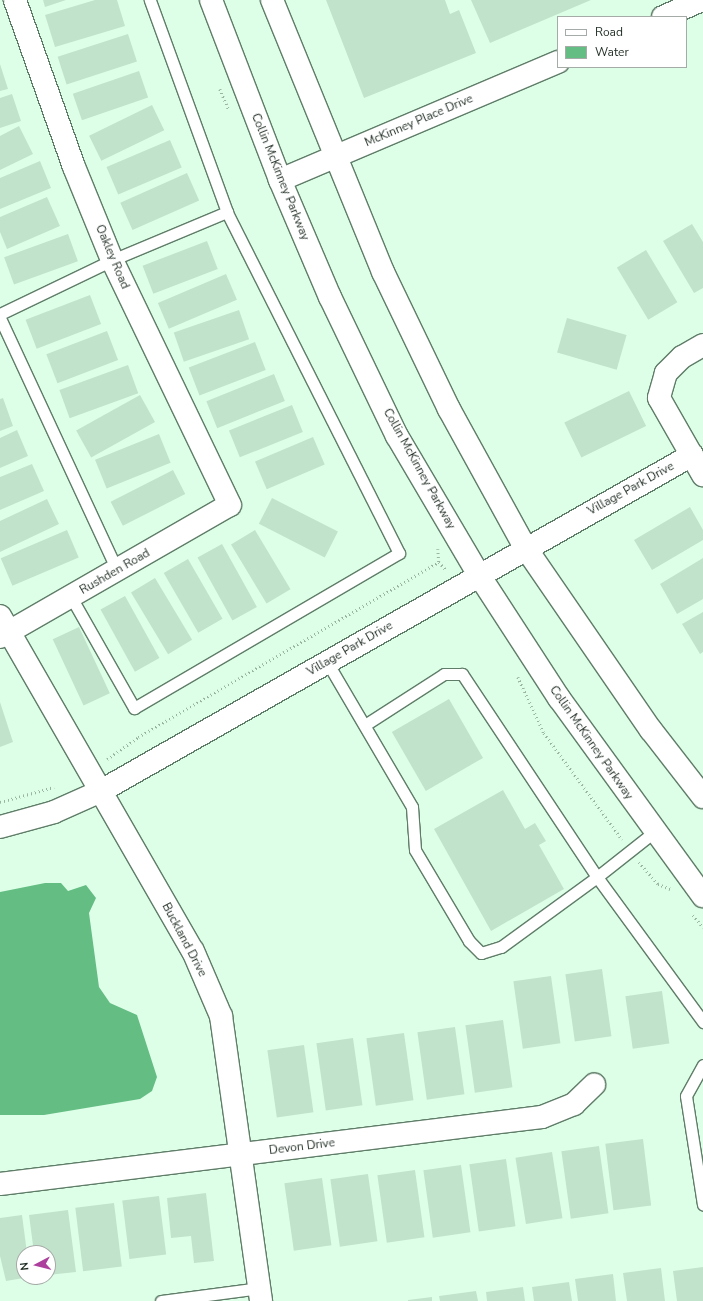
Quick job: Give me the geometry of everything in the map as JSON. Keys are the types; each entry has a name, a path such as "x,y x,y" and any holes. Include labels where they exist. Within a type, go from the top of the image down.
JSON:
{"street":[{"name":"Oakley Road","path":"15,0 112,260 230,505"},
{"name":"Collin McKinney Parkway","path":"211,0 280,180 330,297 397,436 479,575 602,762 703,896"},
{"path":"272,0 334,158 383,272 449,409 525,547 651,730 703,797"},
{"path":"665,16 702,0"},
{"name":"McKinney Place Drive","path":"280,180 557,62"},
{"path":"703,345 682,357 666,373 659,398 703,475"},
{"name":"Village Park Drive","path":"0,827 54,812 101,791 479,575 525,547 692,455"},
{"name":"Rushden Road","path":"3,629 71,597 230,505"},
{"name":"Buckland Drive","path":"3,629 101,791 193,951 221,1016 244,1155 261,1295"},
{"name":"Devon Drive","path":"0,1184 542,1117 574,1104 594,1085"}],"lane":[{"path":"71,597 134,708 399,553 227,212 150,0"},
{"path":"0,314 112,260 227,212"},
{"path":"0,318 118,570"},
{"path":"327,662 412,807 415,850 469,941 481,953 501,947 597,877 654,832"},
{"path":"365,725 444,674 462,674 597,877 703,1022"},
{"path":"703,1065 686,1096 703,1205"},
{"path":"161,1301 261,1295"}],"path":[{"path":"0,802 69,782 89,771 138,737 440,562"}],"water":[{"path":"45,883 61,883 68,891 86,885 96,898 89,913 99,987 110,1003 137,1015 157,1077 152,1091 140,1099 44,1115 0,1115 0,892"}],"building":[{"path":"43,0 66,0 45,7"},
{"path":"95,0 117,0 125,26 55,47 45,15"},
{"path":"326,0 445,0 450,14 459,10 476,53 364,98"},
{"path":"471,0 591,0 490,43"},
{"path":"128,34 137,62 67,84 58,57"},
{"path":"0,64 8,89 0,91"},
{"path":"139,71 148,97 82,120 73,94"},
{"path":"12,94 21,121 0,128 0,98"},
{"path":"152,105 164,130 101,161 89,136"},
{"path":"19,126 33,154 0,170 0,136"},
{"path":"170,140 182,168 118,195 106,167"},
{"path":"40,161 51,188 0,209 0,178"},
{"path":"187,173 199,200 133,230 120,203"},
{"path":"47,197 60,226 7,249 0,232 0,217"},
{"path":"692,224 703,242 703,288 694,293 663,241"},
{"path":"68,234 78,261 14,285 4,257"},
{"path":"207,241 218,269 153,294 143,266"},
{"path":"646,250 677,302 648,320 617,268"},
{"path":"226,274 237,300 169,329 158,303"},
{"path":"90,295 101,324 37,349 26,320"},
{"path":"239,310 249,339 184,362 174,332"},
{"path":"567,318 627,335 617,370 557,353"},
{"path":"107,331 118,360 57,383 46,354"},
{"path":"255,342 266,370 199,395 189,367"},
{"path":"128,365 138,393 70,418 59,390"},
{"path":"274,374 285,401 217,428 206,401"},
{"path":"629,391 646,426 581,458 564,423"},
{"path":"140,395 155,422 91,458 76,430"},
{"path":"3,398 13,426 0,431 0,399"},
{"path":"292,405 303,432 240,457 229,430"},
{"path":"17,430 28,456 0,468 0,438"},
{"path":"159,434 171,463 107,489 95,460"},
{"path":"313,437 325,465 267,489 255,462"},
{"path":"32,464 44,491 0,510 0,477"},
{"path":"173,470 185,494 123,526 111,502"},
{"path":"272,498 338,532 325,557 259,524"},
{"path":"47,499 59,524 0,552 0,521"},
{"path":"690,507 703,530 703,540 652,570 634,540"},
{"path":"67,530 79,558 12,586 1,558"},
{"path":"255,530 291,589 267,604 231,544"},
{"path":"222,544 257,607 232,621 198,558"},
{"path":"703,558 703,599 677,614 660,584"},
{"path":"188,559 222,619 198,633 164,573"},
{"path":"155,578 192,640 168,654 131,592"},
{"path":"125,596 159,658 135,672 101,610"},
{"path":"703,612 703,652 700,654 682,624"},
{"path":"79,627 110,693 84,705 53,639"},
{"path":"449,699 483,758 426,791 392,732"},
{"path":"0,702 13,742 0,747"},
{"path":"503,790 525,829 535,823 546,841 539,845 564,889 491,931 434,829"},
{"path":"602,969 611,1036 575,1041 565,974"},
{"path":"551,976 560,1043 523,1049 513,981"},
{"path":"662,991 669,1043 633,1049 625,996"},
{"path":"503,1020 512,1087 475,1093 465,1025"},
{"path":"455,1027 464,1094 427,1100 417,1032"},
{"path":"404,1033 413,1100 376,1106 366,1038"},
{"path":"353,1038 362,1105 326,1110 316,1043"},
{"path":"304,1045 313,1112 277,1117 267,1050"},
{"path":"643,1139 651,1206 613,1210 605,1144"},
{"path":"599,1146 608,1213 571,1219 561,1151"},
{"path":"552,1152 562,1218 526,1224 515,1158"},
{"path":"506,1159 515,1226 479,1231 469,1164"},
{"path":"461,1165 470,1232 433,1238 423,1170"},
{"path":"415,1170 424,1237 387,1243 377,1175"},
{"path":"368,1174 377,1241 340,1247 330,1179"},
{"path":"322,1178 331,1245 294,1251 284,1183"},
{"path":"206,1193 214,1261 194,1263 191,1236 171,1238 167,1198"},
{"path":"159,1196 166,1255 129,1259 122,1201"},
{"path":"114,1203 122,1267 83,1271 75,1208"},
{"path":"68,1210 76,1272 56,1274 56,1245 33,1245 29,1215"},
{"path":"22,1215 26,1245 16,1245 16,1279 6,1281 0,1256 0,1218"},
{"path":"703,1267 703,1301 677,1301 673,1271"},
{"path":"661,1268 665,1301 627,1301 623,1273"},
{"path":"613,1274 616,1301 578,1301 575,1279"},
{"path":"569,1282 572,1301 534,1301 532,1287"},
{"path":"523,1287 525,1301 487,1301 486,1292"},
{"path":"476,1291 478,1301 440,1301 439,1296"},
{"path":"432,1297 432,1301 408,1301 408,1300"}]}
